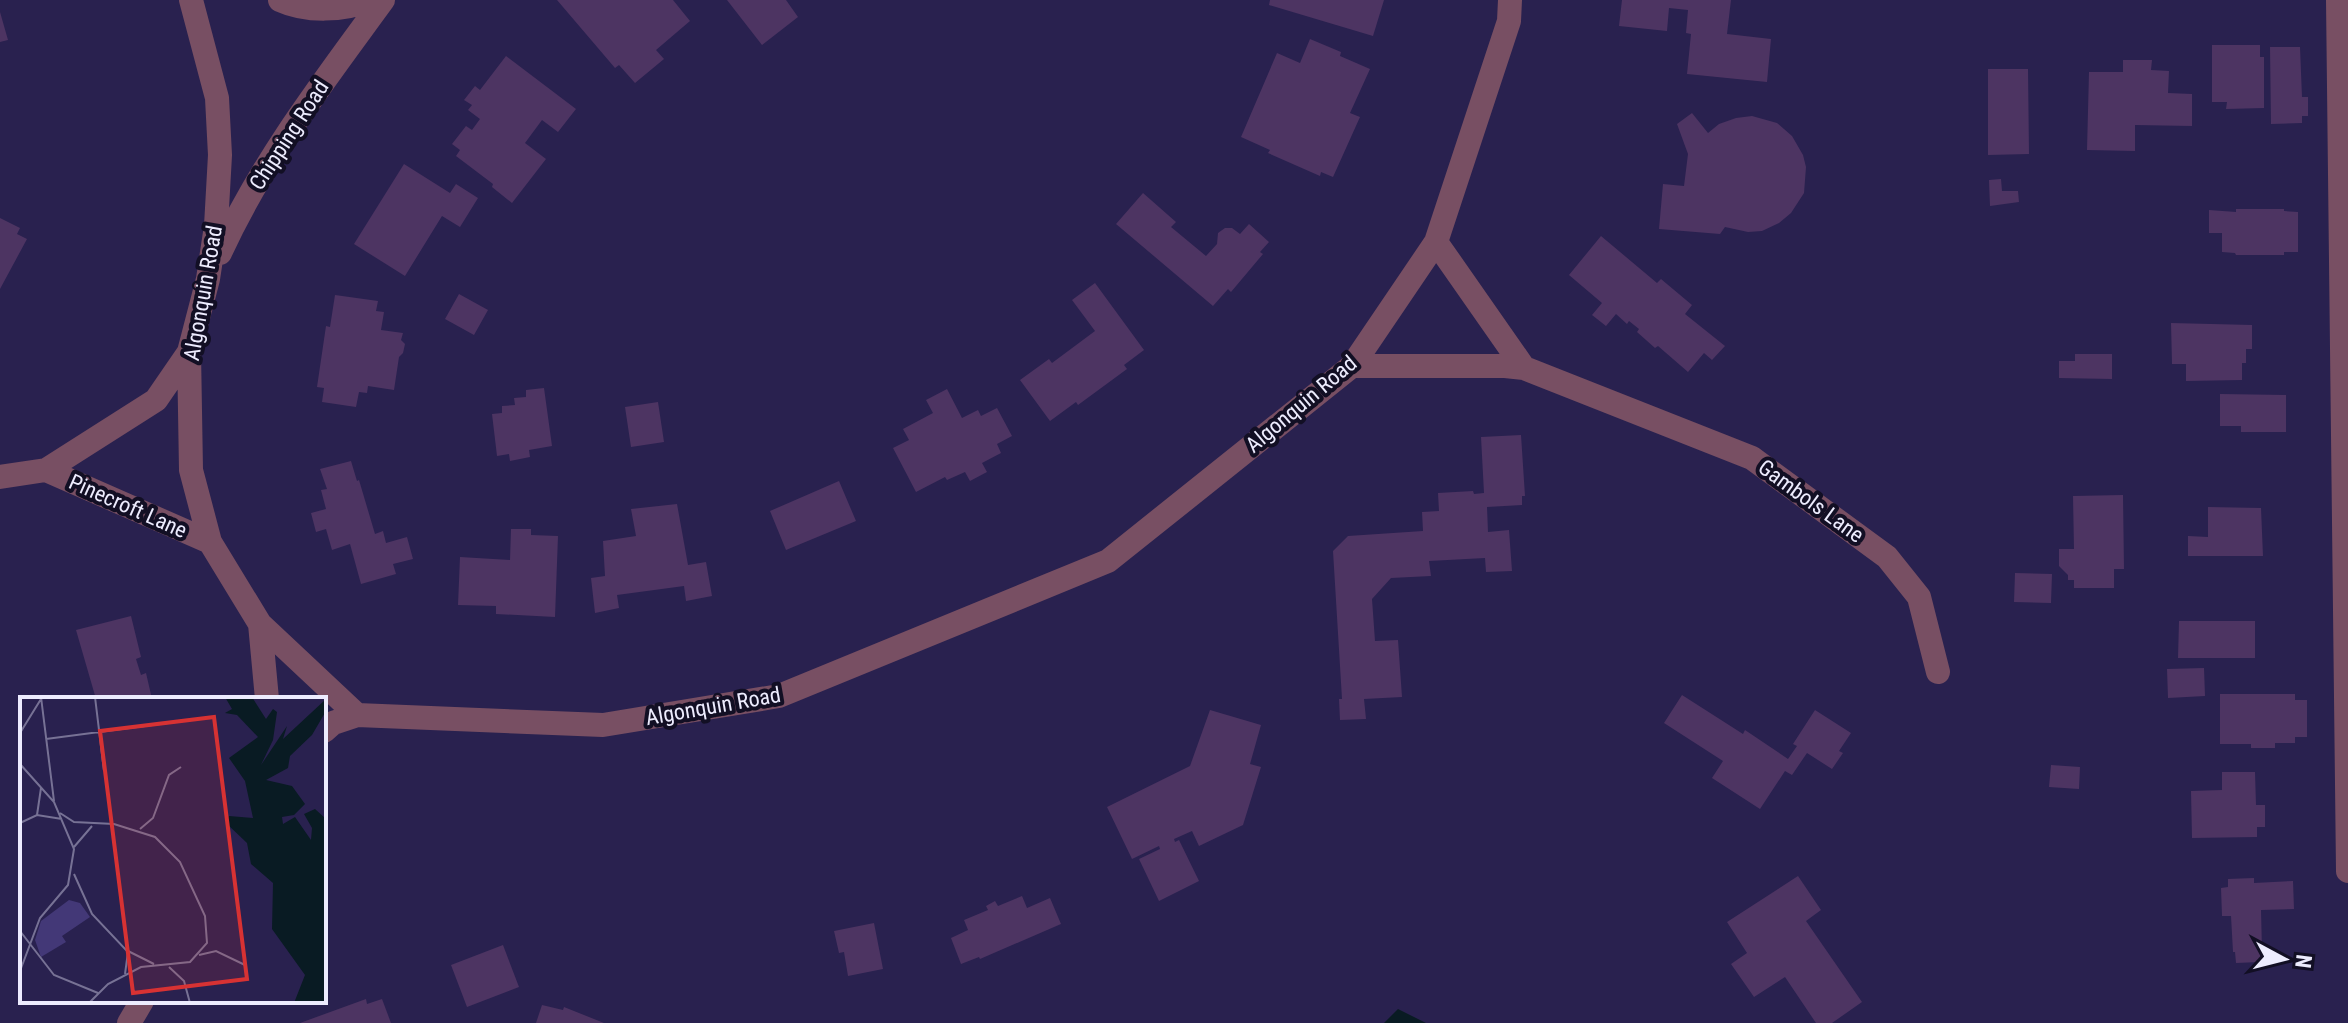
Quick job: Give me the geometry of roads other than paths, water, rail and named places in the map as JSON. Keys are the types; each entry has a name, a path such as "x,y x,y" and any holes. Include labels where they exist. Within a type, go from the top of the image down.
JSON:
{"street":[{"name":"Algonquin Road","path":"191,0 217,98 220,155 216,226 208,279 189,352 191,470 210,542 260,624 357,715 603,725 779,696 1108,561 1352,366 1436,242 1509,21 1510,0"},
{"path":"280,0 288,4 328,9 369,0"},
{"name":"Chipping Road","path":"208,279 237,215 289,131 383,0"},
{"path":"2338,0 2348,871"},
{"path":"1436,242 1524,368"},
{"name":"Pinecroft Lane","path":"0,477 46,470 156,400 189,352"},
{"name":"Gambols Lane","path":"1352,366 1524,368 1752,458 1887,557 1919,597 1938,672"},
{"name":"Pinecroft Lane","path":"46,470 210,542"},
{"path":"260,624 267,697"},
{"path":"326,729 333,723 357,715"},
{"path":"129,1023 141,1003"}],"water":[{"path":"1398,1009 1426,1023 1384,1023"}]}
